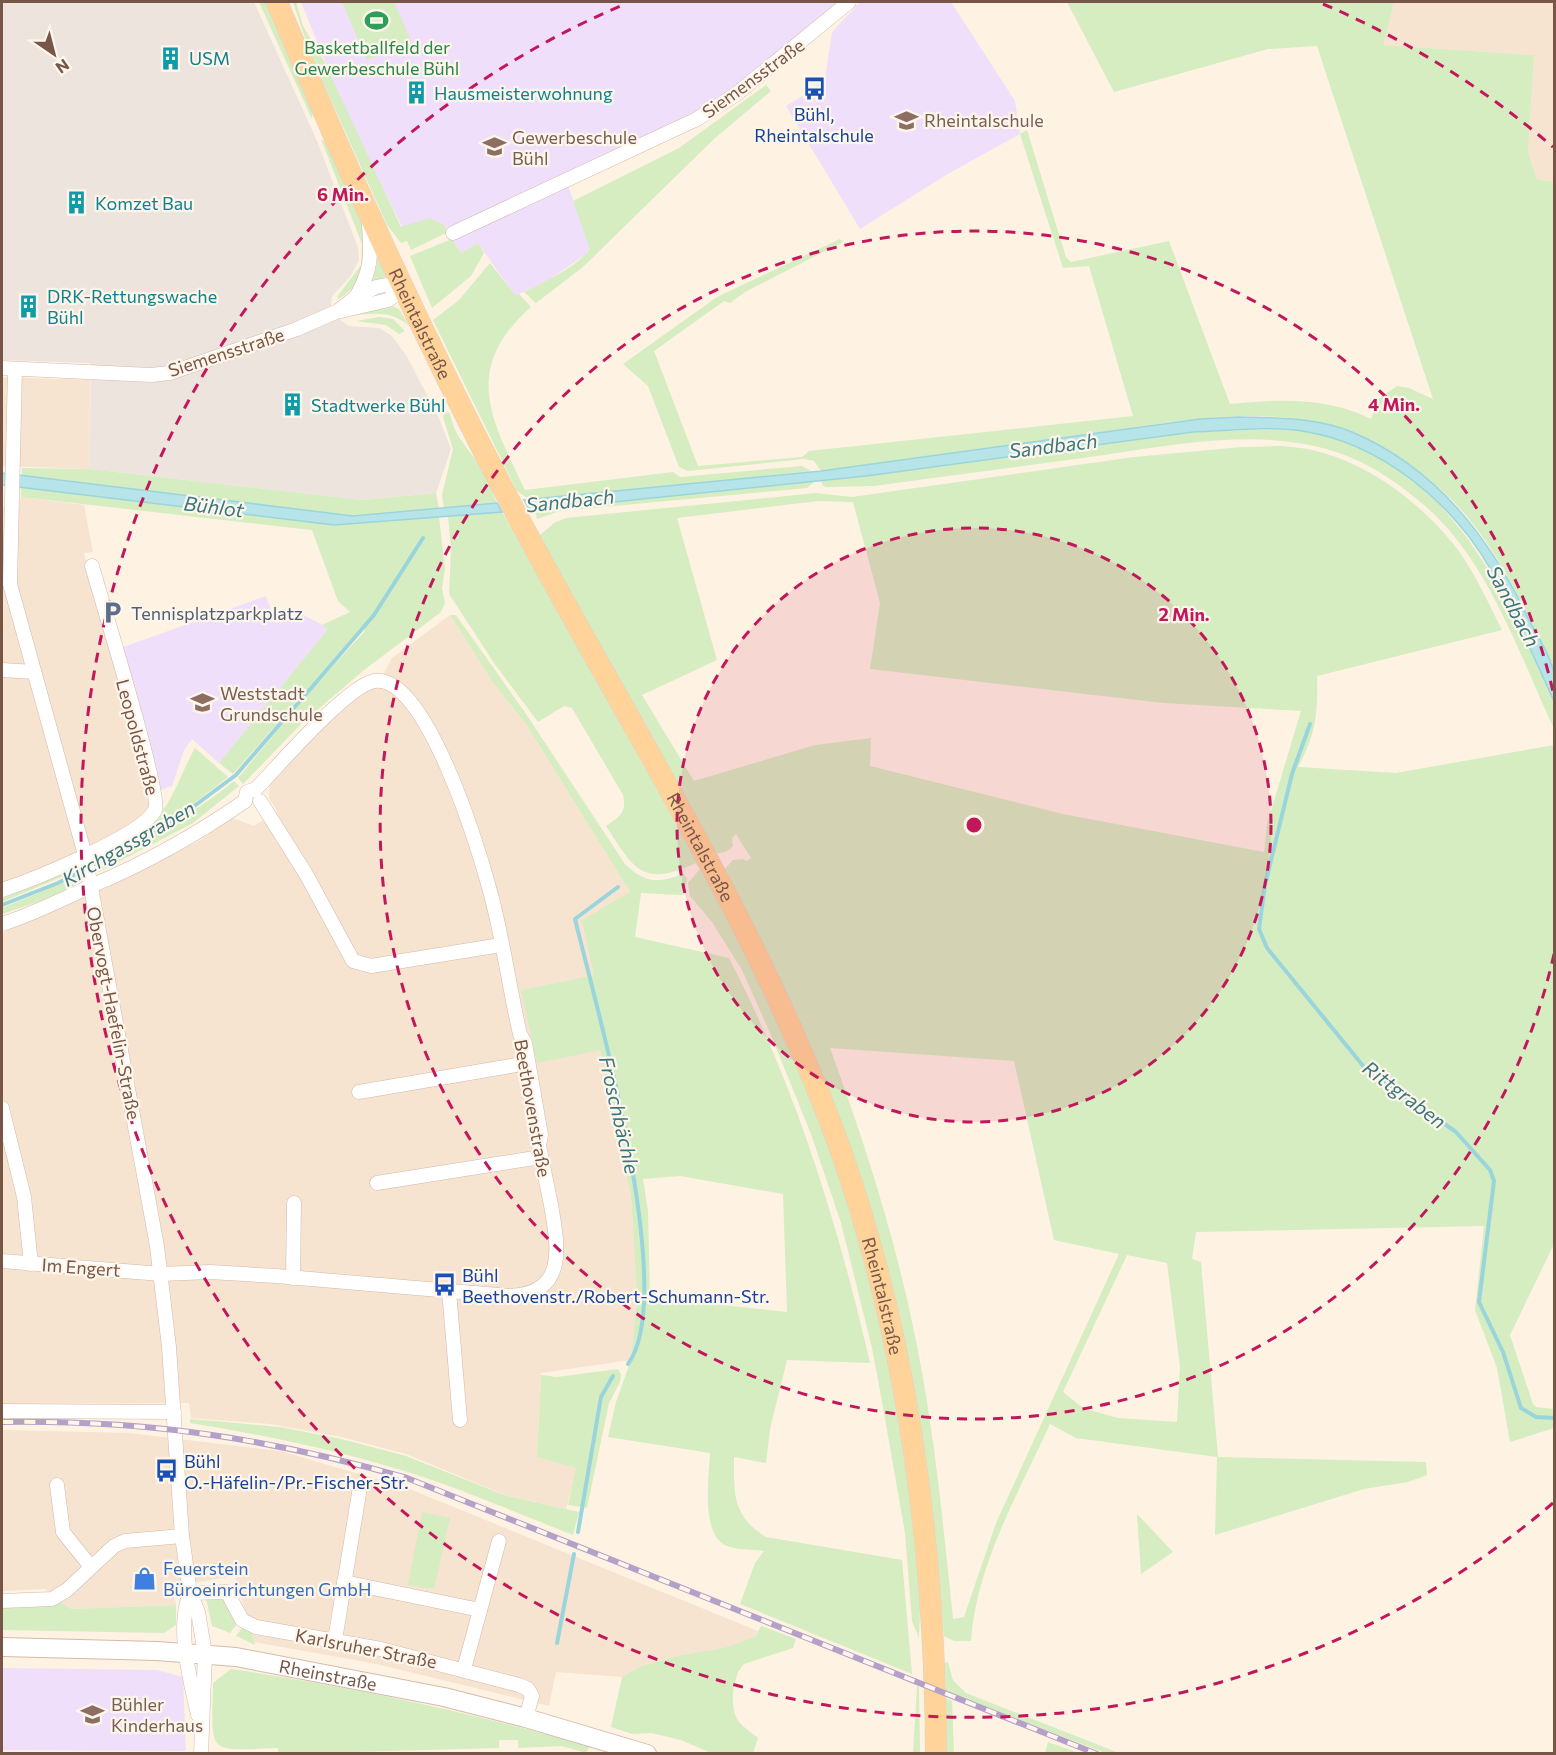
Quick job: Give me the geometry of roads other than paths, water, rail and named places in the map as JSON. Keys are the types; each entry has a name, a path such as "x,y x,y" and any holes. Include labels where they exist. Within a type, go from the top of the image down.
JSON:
{"main road":[{"name":"Rheintalstraße","path":"277,2 369,218 403,289 518,517 706,855 765,971 812,1075 843,1158 870,1249 893,1341 920,1492 935,1647 936,1753"}],"street":[{"name":"Siemensstraße","path":"453,233 697,119 735,95 849,2"},
{"path":"356,297 366,280 371,264 369,218"},
{"name":"Siemensstraße","path":"8,369 151,375 170,373 338,311 356,297 386,285 403,289"},
{"path":"338,311 388,300 403,289"},
{"name":"Obervogt-Haefelin-Straße","path":"8,369 13,470 5,558 10,584 85,858 161,1274 183,1536 190,1593 186,1604 196,1654 201,1754"},
{"name":"Leopoldstraße","path":"2,890 85,858 139,825 155,810 156,802 92,566"},
{"path":"2,670 34,672"},
{"name":"Beethovenstraße","path":"161,1274 210,1272 403,1289 413,1287 516,1296 535,1290 552,1275 559,1252 539,1146 541,1135 528,1063 485,874 436,743 422,718 394,686 385,681 373,681 327,716 258,795"},
{"path":"2,924 28,915 90,883 191,837 245,801 245,794 258,795 353,961 371,966 501,945"},
{"path":"358,1092 528,1063"},
{"path":"2,1108 24,1197 31,1264"},
{"path":"377,1183 541,1157"},
{"path":"293,1278 294,1203"},
{"name":"Im Engert","path":"2,1261 161,1274"},
{"path":"449,1291 460,1420"},
{"path":"2,1411 174,1412"},
{"path":"57,1485 63,1532 91,1567"},
{"path":"334,1640 360,1487"},
{"path":"2,1601 52,1599 67,1590 114,1546 125,1541 183,1536"},
{"path":"464,1669 499,1541"},
{"path":"344,1582 480,1610"},
{"name":"Karlsruher Straße","path":"190,1593 227,1592 247,1625 334,1640 464,1669 528,1689 532,1696 526,1718"},
{"name":"Rheinstraße","path":"2,1647 196,1654 365,1680 526,1718 602,1748 647,1754"}],"water":[{"name":"Sandbach","path":"1239,417 1296,419 1339,427 1382,447 1410,465 1435,486 1479,534 1514,590 1550,660 1555,680 1554,701 1500,586 1475,545 1456,521 1435,499 1386,462 1359,448 1302,431 1261,429 1193,432 866,476 536,510 531,513 524,500 821,471 1200,419"},
{"name":"Bühlot","path":"2,473 353,516 497,503 502,512 334,525 2,485"}],"waterway":[{"name":"Kirchgassgraben","path":"90,867 174,821 236,775 374,615 423,538"},
{"name":"Rittgraben","path":"1310,724 1292,774 1265,885 1259,929 1267,948 1364,1067 1456,1132 1490,1170 1494,1181 1479,1302 1503,1352 1521,1408 1536,1417 1554,1418"},
{"name":"Kirchgassgraben","path":"2,905 84,870"},
{"name":"Froschbächle","path":"618,887 575,919 614,1080 639,1216 644,1278 641,1329 628,1364"},
{"name":"Froschbächle","path":"578,1532 601,1397 613,1376"},
{"name":"Froschbächle","path":"557,1643 574,1554"}],"railway":[{"path":"2,1422 107,1424 207,1434 305,1452 407,1478 1097,1754"}],"place":[{"name":"Basketballfeld der Gewerbeschule Bühl","path":"377,21"},
{"name":"USM","path":"171,58"},
{"name":"Bühl, Rheintalschule","path":"814,88"},
{"name":"Hausmeisterwohnung","path":"416,93"},
{"name":"Rheintalschule","path":"906,120"},
{"name":"Gewerbeschule Bühl","path":"494,147"},
{"name":"Komzet Bau","path":"77,203"},
{"name":"DRK-Rettungswache Bühl","path":"29,306"},
{"name":"Stadtwerke Bühl","path":"293,405"},
{"name":"Tennisplatzparkplatz","path":"113,613"},
{"name":"Weststadt Grundschule","path":"202,703"},
{"name":"Bühl Beethovenstr./Robert-Schumann-Str.","path":"444,1285"},
{"name":"Bühl O.-Häfelin-/Pr.-Fischer-Str.","path":"166,1471"},
{"name":"Feuerstein Büroeinrichtungen GmbH","path":"145,1578"},
{"name":"Bühler Kinderhaus","path":"93,1714"}]}
